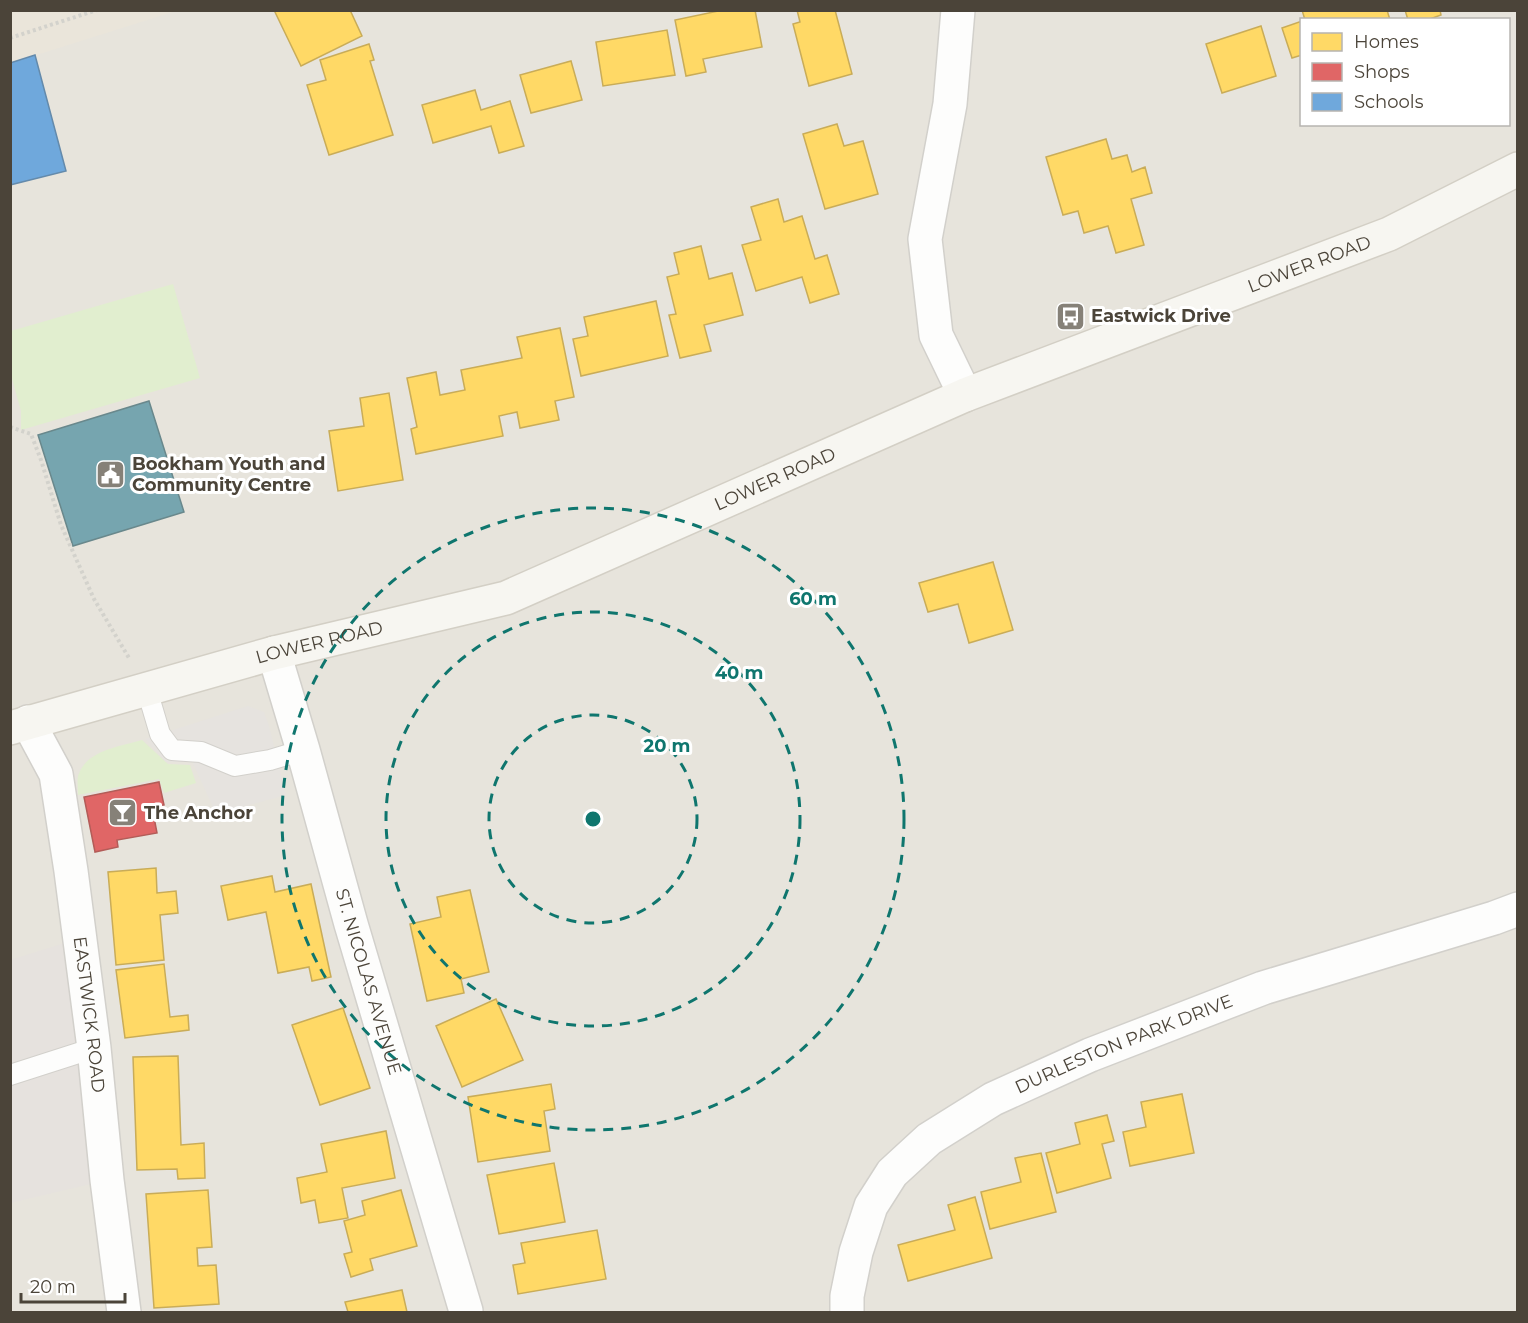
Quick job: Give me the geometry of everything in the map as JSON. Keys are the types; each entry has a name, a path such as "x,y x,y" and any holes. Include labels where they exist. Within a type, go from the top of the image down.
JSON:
{"street":[{"path":"958,10 950,104 925,239 936,335 965,395"},
{"name":"LOWER ROAD","path":"19,725 274,653 506,598 965,395 1389,234 1518,169"},
{"name":"ST. NICOLAS AVENUE","path":"274,653 351,924 466,1311"},
{"name":"EASTWICK ROAD","path":"19,725 56,774 94,1048 107,1180 124,1312"},
{"name":"DURLESTON PARK DRIVE","path":"847,1312 847,1296 855,1252 871,1206 891,1173 929,1139 993,1099 1090,1054 1263,988 1518,909"}],"lane":[{"path":"147,690 160,734 172,750 201,752 235,766 270,760 303,750"},
{"path":"10,1075 94,1048"}],"path":[{"path":"10,38 97,10"},
{"path":"10,427 31,434 61,525 89,589 147,690"}],"shaded area":[{"path":"11,11 1517,11 1517,1312 11,1312"},
{"path":"11,11 176,11 11,63"},
{"path":"248,706 264,712 286,795 216,814 192,761 166,762 145,739"},
{"path":"68,942 107,1180 11,1203 10,960"}],"green space":[{"path":"173,284 200,378 21,430 21,411 11,375 11,331"},
{"path":"142,740 168,764 190,765 196,783 164,793 159,779 78,795 78,776 88,760 104,751"}],"building: Homes":[{"path":"274,10 350,10 362,36 301,66"},
{"path":"723,10 755,10 762,47 703,59 706,72 686,76 675,20"},
{"path":"797,10 835,10 852,74 809,86 793,24 800,22"},
{"path":"1302,10 1387,10 1389,18 1304,18"},
{"path":"1405,10 1440,10 1441,15 1433,18 1407,18"},
{"path":"1300,22 1300,56 1292,58 1282,28"},
{"path":"1261,26 1276,76 1222,93 1206,44"},
{"path":"667,30 675,75 603,86 596,42"},
{"path":"369,44 374,60 370,61 393,135 329,155 307,85 326,80 320,60"},
{"path":"571,61 582,100 531,113 520,75"},
{"path":"475,90 481,110 510,101 524,146 499,153 491,126 433,143 422,105"},
{"path":"837,124 844,146 863,141 878,194 825,209 803,134"},
{"path":"1106,139 1112,159 1127,155 1132,172 1145,167 1152,193 1131,199 1144,245 1116,253 1108,226 1084,233 1078,211 1063,215 1046,157"},
{"path":"778,199 784,222 802,216 815,259 827,255 839,294 810,303 802,277 756,291 742,245 761,240 751,207"},
{"path":"701,246 709,279 732,273 743,315 704,325 711,351 680,358 669,315 676,314 667,277 679,274 674,253"},
{"path":"656,301 668,356 581,376 573,339 588,336 584,317"},
{"path":"560,328 574,397 555,401 559,420 520,428 517,412 499,416 503,436 416,454 411,429 417,427 407,378 436,372 440,395 465,390 461,370 522,358 517,337"},
{"path":"389,393 403,480 338,491 329,431 364,426 360,398"},
{"path":"993,562 1013,630 969,643 958,604 928,612 919,583"},
{"path":"156,868 157,893 176,891 178,913 160,915 164,960 116,965 108,872"},
{"path":"272,876 275,892 311,884 331,977 312,981 309,967 278,973 266,912 228,920 221,886"},
{"path":"470,890 489,972 461,979 464,993 427,1001 410,924 441,917 437,897"},
{"path":"164,964 170,1017 188,1015 189,1030 125,1038 116,970"},
{"path":"496,999 523,1060 462,1087 436,1026"},
{"path":"343,1008 370,1088 320,1105 292,1025"},
{"path":"178,1056 181,1145 204,1143 205,1178 178,1179 177,1169 137,1170 133,1057"},
{"path":"551,1084 555,1109 544,1111 550,1151 478,1162 468,1097"},
{"path":"1182,1094 1194,1153 1130,1166 1123,1132 1146,1127 1141,1102"},
{"path":"1107,1115 1114,1141 1102,1144 1111,1178 1057,1193 1046,1153 1080,1144 1075,1123"},
{"path":"386,1131 395,1178 342,1188 348,1218 319,1223 315,1200 301,1203 297,1178 327,1172 321,1144"},
{"path":"1041,1153 1056,1212 990,1229 981,1192 1021,1182 1015,1158"},
{"path":"554,1163 565,1222 499,1234 487,1175"},
{"path":"208,1190 212,1247 197,1248 198,1266 216,1265 219,1304 154,1308 146,1194"},
{"path":"401,1190 417,1246 370,1259 373,1270 351,1277 344,1254 352,1252 344,1221 365,1215 362,1201"},
{"path":"975,1197 992,1258 908,1281 898,1245 955,1230 948,1205"},
{"path":"597,1230 606,1279 518,1294 513,1265 525,1263 521,1243"},
{"path":"402,1290 407,1312 348,1312 345,1302"}],"building: Shops":[{"path":"159,782 164,805 152,807 157,833 117,840 118,847 95,852 84,797"}],"building: Schools":[{"path":"35,55 66,171 10,185 10,63"}],"building: Public":[{"name":"Bookham Youth and Community Centre","path":"149,401 184,512 73,546 38,435"}],"place":[{"name":"Eastwick Drive","path":"1070,316"},
{"name":"Bookham Youth and Community Centre","path":"111,474"},
{"name":"The Anchor","path":"123,813"}]}
